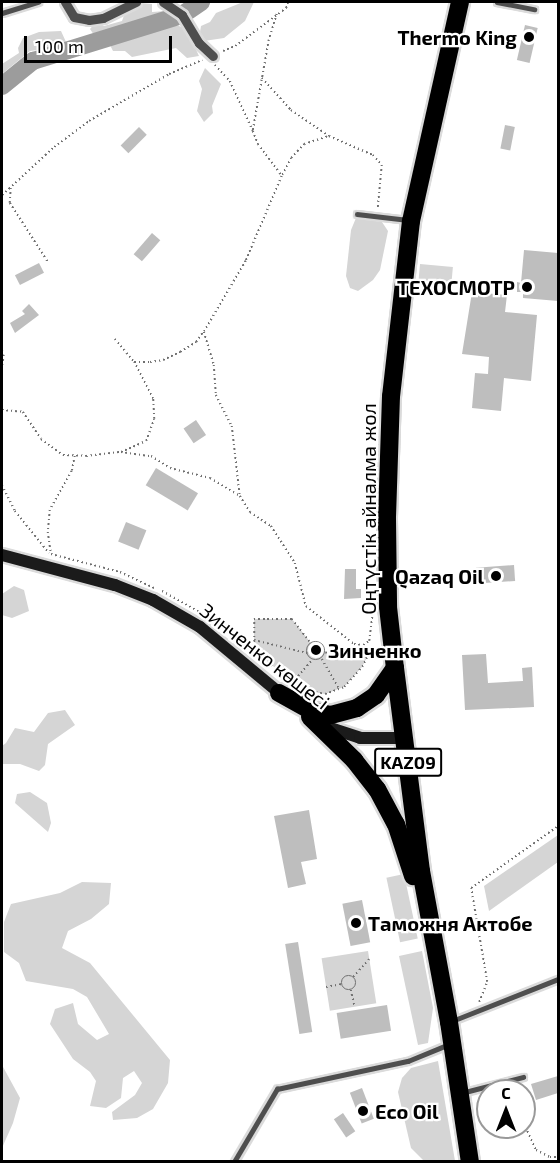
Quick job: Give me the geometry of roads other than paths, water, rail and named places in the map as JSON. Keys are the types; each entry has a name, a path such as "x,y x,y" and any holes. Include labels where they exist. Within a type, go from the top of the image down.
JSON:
{"highway":[{"name":"Оңтүстік айналма жол","path":"460,2 411,221 391,396 387,519 388,607 395,668 428,918 449,1022 470,1161"},
{"path":"286,688 312,711 331,715 357,708 376,695 395,668"},
{"path":"310,717 354,760 377,789 396,824 428,918"}],"main road":[{"name":"Зинченко көшесі","path":"2,555 116,585 153,600 200,627 286,688 310,717 337,731 360,738 405,738"}],"street":[{"path":"65,2 74,17 89,20 104,18 136,2"},
{"path":"163,2 182,15 209,57"}],"lane":[{"path":"2,14 38,2"},
{"path":"497,2 534,9"},
{"path":"357,214 411,221"},
{"path":"449,1022 558,979"},
{"path":"234,1161 277,1089 408,1062 452,1042"},
{"path":"459,1094 523,1077"}],"waterway":[{"path":"2,86 33,61 182,15 201,2"}],"place":[{"name":"Thermo King","path":"529,37"},
{"name":"ТЕХОСМОТР","path":"527,287"},
{"name":"Qazaq Oil","path":"496,576"},
{"name":"Зинченко","path":"316,650"},
{"name":"Таможня Актобе","path":"356,923"},
{"name":"Eco Oil","path":"363,1111"}]}
